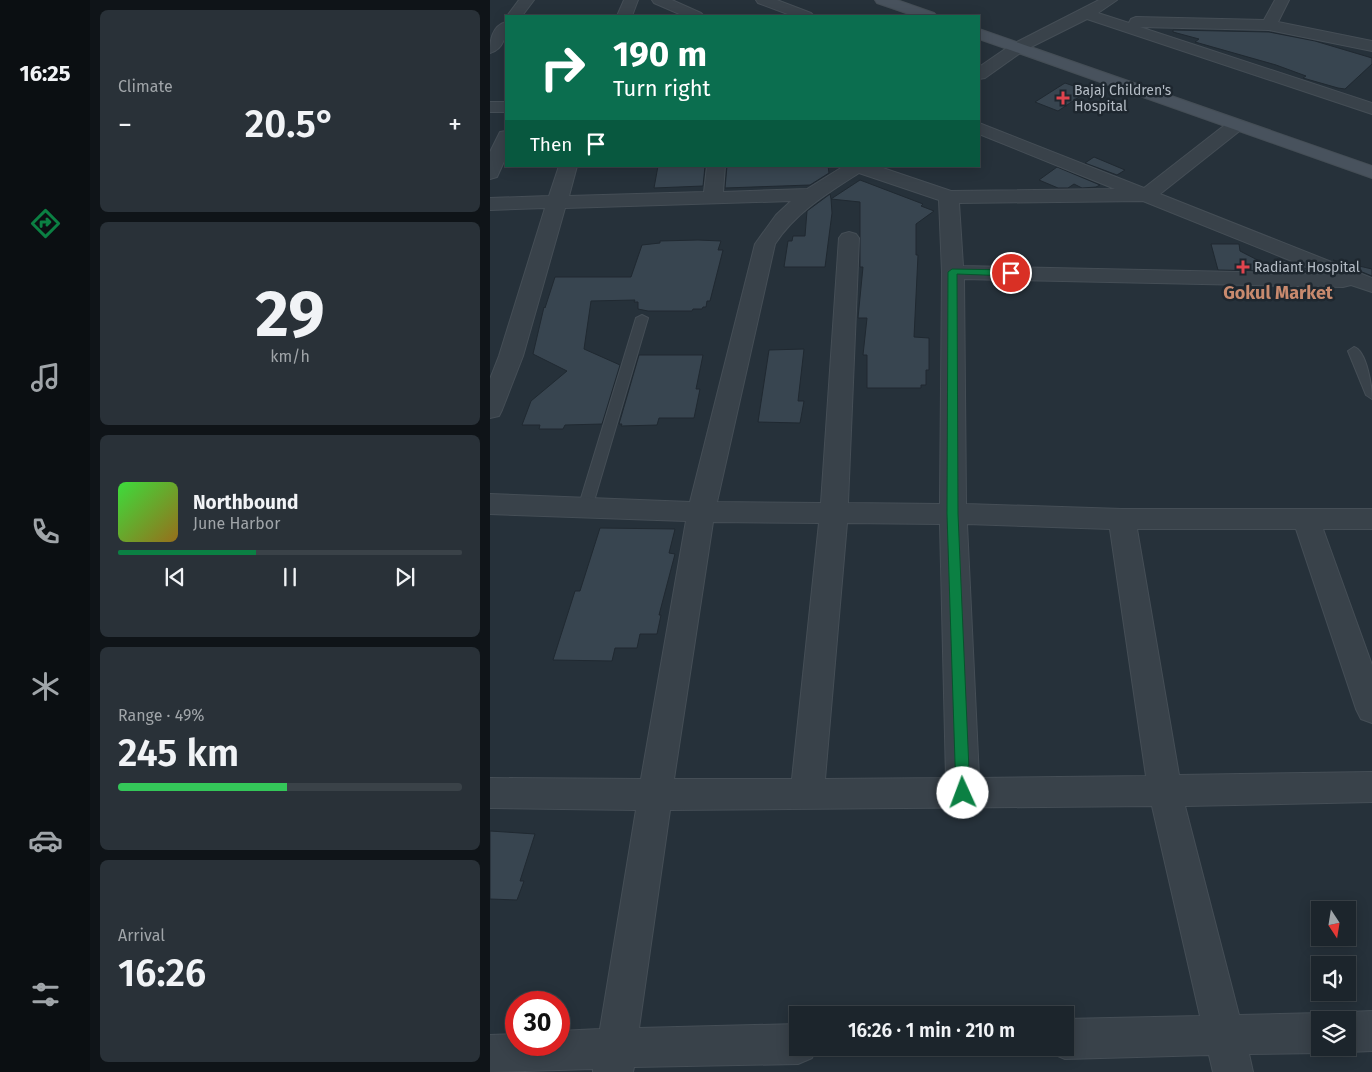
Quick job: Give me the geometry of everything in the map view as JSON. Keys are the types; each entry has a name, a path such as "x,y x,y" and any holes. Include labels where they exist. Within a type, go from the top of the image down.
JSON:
{"main road":[{"path":"882,0 925,15"},
{"path":"980,34 1372,172"}],"street":[{"path":"515,15 527,0"},
{"path":"624,15 631,0"},
{"path":"659,0 694,15"},
{"path":"762,0 803,15"},
{"path":"980,73 1018,48 1086,14 1109,0"},
{"path":"1269,25 1282,0"},
{"path":"1086,14 1372,109"},
{"path":"1108,21 1269,25 1372,46"},
{"path":"491,44 505,28"},
{"path":"490,106 505,107"},
{"path":"615,1060 655,795 701,512 765,244 775,226 811,194 850,169 948,197 1147,194 1236,125"},
{"path":"980,128 1367,283"},
{"path":"490,173 505,138"},
{"path":"490,410 501,354 557,202 568,167"},
{"path":"713,196 716,167"},
{"path":"490,204 811,194"},
{"path":"948,197 952,272 952,514 963,793"},
{"path":"807,794 834,513 849,238"},
{"path":"952,272 1367,283"},
{"path":"490,504 701,512 952,514 1122,519 1372,519"},
{"path":"1122,519 1165,791 1233,1072"},
{"path":"1306,519 1372,710"},
{"path":"490,793 655,795 963,793 1372,786"},
{"path":"1356,1032 1372,1031"},
{"path":"1074,1039 1311,1033"},
{"path":"490,1055 615,1060 789,1045"}],"lane":[{"path":"585,508 642,318"},
{"path":"1354,351 1372,395"}],"building":[{"path":"1173,30 1269,32 1315,41 1372,58 1372,64 1345,89 1338,88 1303,78 1306,76 1276,65 1195,42 1199,39 1173,32"},
{"path":"1065,83 1088,91 1058,111 1035,102"},
{"path":"1094,157 1125,170 1117,175 1085,163"},
{"path":"658,167 705,167 703,186 654,188"},
{"path":"727,167 828,167 829,173 810,185 725,188"},
{"path":"1057,167 1100,185 1082,188 1074,184 1068,188 1058,188 1039,180"},
{"path":"860,180 923,204 921,206 934,211 916,224 916,255 918,255 914,337 929,338 929,370 926,370 926,385 921,385 921,388 867,388 867,355 863,355 867,318 858,318 863,267 860,267 860,202 831,199"},
{"path":"830,194 832,213 825,267 784,267 788,241 792,241 793,236 805,236 807,211"},
{"path":"660,241 721,241 718,250 723,250 710,301 707,301 706,307 693,309 692,311 648,311 638,309 638,302 634,302 635,300 591,301 584,349 620,365 602,424 565,425 563,429 539,429 540,425 522,425 531,401 567,371 533,354 544,307 555,277 631,277 642,245 660,243"},
{"path":"1211,244 1239,244 1240,251 1275,269 1278,258 1314,272 1218,270"},
{"path":"1333,260 1372,269 1372,276"},
{"path":"804,349 798,401 804,401 800,423 758,422 769,350"},
{"path":"639,355 703,355 696,389 700,389 694,418 659,418 657,425 621,426 622,424 619,424"},
{"path":"600,528 675,529 669,553 675,554 659,615 661,615 657,634 640,634 637,648 615,648 612,661 553,660 575,591 580,591"},
{"path":"490,831 535,834 520,881 524,881 517,900 490,899"}],"place":[{"name":"Bajaj Children's Hospital","path":"1063,98"},
{"name":"Radiant Hospital","path":"1243,267"}],"district":[{"name":"Gokul Market","path":"1278,293"}],"route":[{"path":"963,793 952,514 952,272 1011,273"}]}
